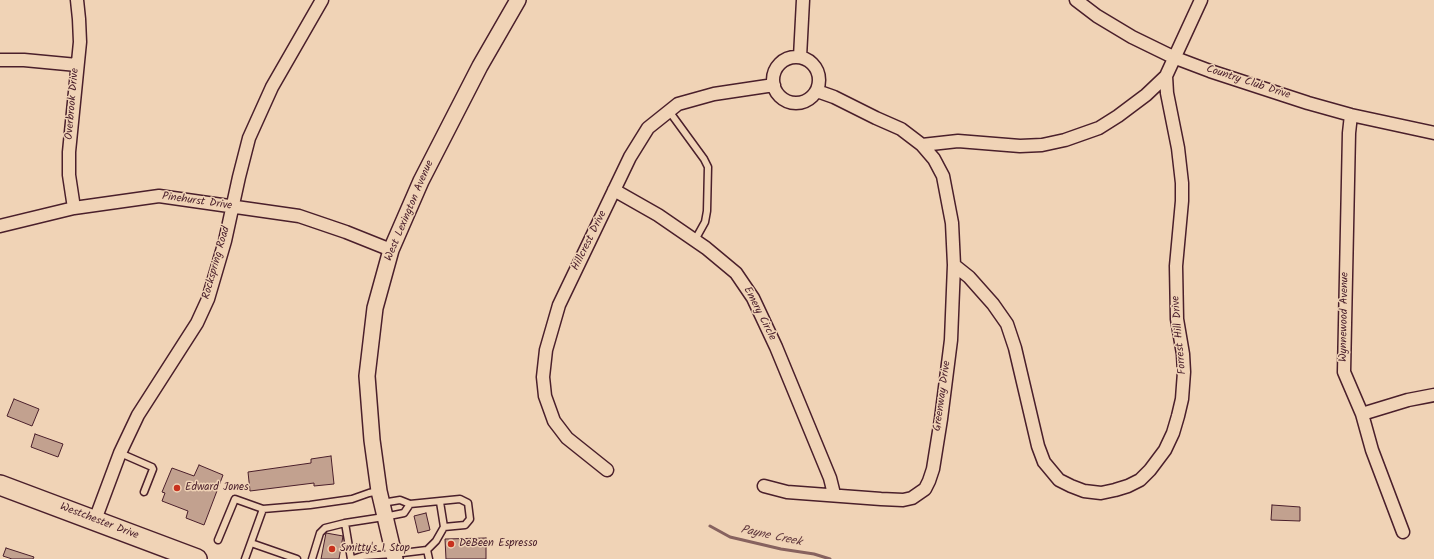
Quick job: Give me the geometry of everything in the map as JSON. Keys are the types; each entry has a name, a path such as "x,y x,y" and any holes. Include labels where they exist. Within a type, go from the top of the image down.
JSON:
{"main road":[{"name":"Westchester Drive","path":"0,485 95,520 174,555 197,559"}],"street":[{"name":"Overbrook Drive","path":"74,208 69,175 68,152 76,65 80,42 77,0"},
{"name":"Rockspring Road","path":"95,520 120,453 138,415 197,323 208,299 225,241 250,138 260,111 322,0"},
{"name":"West Lexington Avenue","path":"394,556 382,504 372,440 367,376 375,308 391,250 421,181 480,66 518,0"},
{"path":"800,57 803,0"},
{"name":"Country Club Drive","path":"1076,0 1097,16 1132,37 1173,57 1225,76 1351,115 1434,133"},
{"name":"Forrest Hill Drive","path":"954,265 969,277 993,304 1007,324 1015,348 1038,446 1044,462 1059,480 1084,491 1101,493 1128,486 1140,480 1150,470 1165,450 1173,433 1182,399 1184,372 1183,354 1177,319 1176,266 1182,201 1182,182 1178,148 1167,93 1166,76 1173,57 1201,0"},
{"path":"792,57 800,57 807,59 813,64 817,70 819,84 817,91 812,98 797,104 789,103 782,99 777,93 774,85 775,70 779,64 785,60 792,57"},
{"path":"0,60 24,60 76,65"},
{"path":"922,145 958,141 1020,146 1042,145 1065,140 1099,128 1118,116 1146,95 1166,76"},
{"name":"Hillcrest Drive","path":"607,470 567,438 554,421 545,396 543,376 546,350 559,305 630,157 648,128 678,104 714,94 774,85"},
{"name":"Greenway Drive","path":"764,486 787,492 834,494 903,500 912,498 925,489 929,481 933,469 941,419 951,340 954,265 952,223 943,176 934,159 922,145 901,129 834,97 817,91"},
{"name":"Wynnewood Avenue","path":"1351,115 1349,133 1344,372 1362,414 1372,450 1402,532"},
{"name":"Emery Circle","path":"614,190 658,215 695,240 736,273 753,298 776,347 830,478 834,494"},
{"name":"Pinehurst Drive","path":"0,226 74,208 159,196 299,216 346,232 391,250"},
{"path":"1362,414 1434,394"}],"lane":[{"path":"669,111 704,158 708,167 707,211 705,222 695,240"},
{"path":"120,453 152,467 153,469 144,492"},
{"path":"218,540 235,499 263,509 310,505 352,499 369,493 382,504 404,513 410,504"},
{"path":"312,559 320,533 325,528 345,523 382,504 400,500 410,504 460,500 468,503 470,519 465,525 444,527"},
{"path":"345,523 352,559 362,556 394,556 427,550 436,541 444,527 440,502"},
{"path":"245,559 263,509"},
{"path":"251,543 296,559"},
{"path":"427,550 429,559"}],"building":[{"path":"14,399 39,409 32,426 7,416"},
{"path":"35,434 63,444 58,457 31,447"},
{"path":"331,456 334,484 314,486 314,483 250,491 248,472 311,463 311,459"},
{"path":"199,465 223,475 204,525 186,518 188,511 162,501 165,493 162,492 172,468 194,476"},
{"path":"1272,505 1300,507 1300,521 1271,520"},
{"path":"426,513 430,530 418,533 414,516"},
{"path":"326,533 343,536 339,559 321,559"},
{"path":"486,538 486,559 446,559 445,539"},
{"path":"6,548 34,557 33,559 12,559 3,556"}],"waterway":[{"name":"Payne Creek","path":"710,526 730,537 781,549 814,554 830,559"}],"place":[{"name":"Edward Jones","path":"177,488"},
{"name":"DeBeen Espresso","path":"451,544"},
{"name":"Smitty's 1 Stop","path":"332,549"}]}
